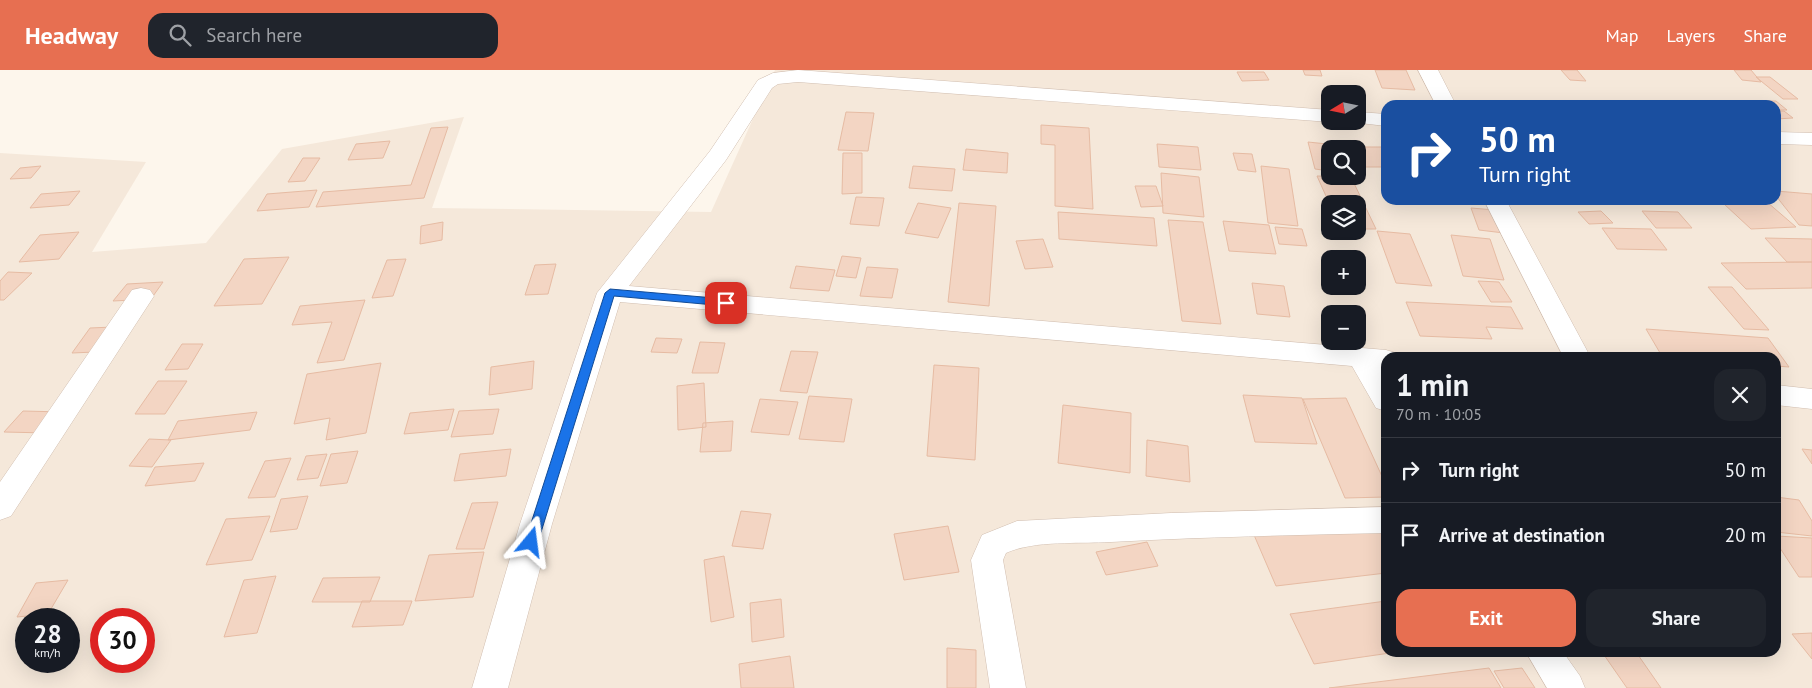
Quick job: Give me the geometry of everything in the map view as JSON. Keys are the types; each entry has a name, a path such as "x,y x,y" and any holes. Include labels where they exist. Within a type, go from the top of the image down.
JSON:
{"street":[{"path":"1428,70 1443,100"},
{"path":"490,688 536,524 610,293 718,155 765,84 778,78 798,76 1321,115"},
{"path":"1366,119 1381,120"},
{"path":"1781,138 1812,139"},
{"path":"1498,205 1575,352"},
{"path":"610,293 1373,359 1381,385"},
{"path":"0,507 140,296"},
{"path":"1781,396 1812,399"},
{"path":"1008,688 987,560 992,544 1017,534 1048,532 1171,526 1381,520"},
{"path":"1546,657 1567,688"}],"shaded area":[{"path":"775,70 1812,70 1812,688 0,688 0,153 146,162 92,252 206,243 282,149 464,117 432,208 711,212"}],"building":[{"path":"1303,70 1320,70 1322,76 1305,75"},
{"path":"1375,70 1406,70 1415,90 1382,88"},
{"path":"1561,70 1577,70 1586,81 1570,80"},
{"path":"1734,70 1751,70 1761,82 1742,80"},
{"path":"1237,72 1264,72 1269,80 1242,81"},
{"path":"1756,77 1770,77 1798,99 1783,99"},
{"path":"1781,111 1784,111 1793,118 1781,119"},
{"path":"846,112 874,113 868,151 838,150"},
{"path":"1041,125 1089,128 1093,209 1055,206 1055,145 1041,144"},
{"path":"448,127 424,198 316,207 323,192 411,185 431,128"},
{"path":"390,141 383,158 348,160 356,144"},
{"path":"1308,142 1321,143 1321,170 1315,169"},
{"path":"1157,144 1198,147 1201,170 1159,167"},
{"path":"1366,147 1381,147 1381,167 1366,167"},
{"path":"966,149 1008,153 1007,173 963,170"},
{"path":"843,153 862,153 862,193 842,194"},
{"path":"1233,153 1252,154 1256,172 1238,170"},
{"path":"303,158 320,158 305,181 288,182"},
{"path":"41,166 31,178 10,179 20,168"},
{"path":"913,166 955,169 952,191 909,188"},
{"path":"1261,166 1289,169 1298,226 1268,223"},
{"path":"1161,173 1199,177 1204,217 1163,213"},
{"path":"1317,176 1321,176 1321,185"},
{"path":"1321,185 1355,185 1360,195 1326,195"},
{"path":"1135,186 1156,186 1163,206 1141,207"},
{"path":"317,190 309,207 257,211 267,194"},
{"path":"80,191 69,205 30,208 41,194"},
{"path":"1781,191 1812,194 1812,226 1799,225 1781,202"},
{"path":"856,197 884,198 879,226 850,224"},
{"path":"918,203 951,208 938,238 905,233"},
{"path":"959,203 996,206 989,306 948,302"},
{"path":"1725,205 1770,205 1796,227 1751,229"},
{"path":"1366,208 1376,229 1366,229"},
{"path":"1471,208 1495,210 1504,233 1479,230"},
{"path":"1601,211 1613,223 1589,224 1578,212"},
{"path":"1642,211 1678,212 1692,228 1656,228"},
{"path":"1058,212 1154,218 1157,246 1059,239"},
{"path":"1168,220 1203,222 1221,324 1182,321"},
{"path":"1223,221 1269,225 1276,254 1229,251"},
{"path":"443,222 442,240 420,244 421,226"},
{"path":"1275,227 1302,229 1307,246 1279,244"},
{"path":"1602,228 1651,229 1667,250 1617,249"},
{"path":"1377,231 1410,234 1432,286 1396,283"},
{"path":"79,232 59,259 19,262 40,235"},
{"path":"1451,235 1490,239 1504,280 1463,276"},
{"path":"1765,238 1812,239 1812,262 1787,262"},
{"path":"1043,239 1053,267 1025,269 1016,241"},
{"path":"842,256 861,258 856,278 836,276"},
{"path":"289,257 262,304 214,306 244,259"},
{"path":"406,259 393,296 372,298 387,260"},
{"path":"1812,262 1812,288 1746,289 1721,263"},
{"path":"556,264 548,294 525,295 535,265"},
{"path":"796,266 835,270 829,291 790,288"},
{"path":"867,267 898,269 892,298 860,296"},
{"path":"8,272 32,273 4,300 0,300 0,281"},
{"path":"1478,281 1499,282 1512,302 1491,302"},
{"path":"163,282 151,299 113,301 127,284"},
{"path":"1252,283 1284,286 1290,317 1257,314"},
{"path":"1708,287 1732,287 1769,330 1744,329"},
{"path":"365,300 344,360 317,363 332,322 292,325 300,306"},
{"path":"1406,302 1511,307 1523,329 1486,327 1492,339 1420,336"},
{"path":"113,327 95,352 72,353 90,328"},
{"path":"1646,329 1768,338 1778,352 1659,352"},
{"path":"656,338 682,339 677,353 651,352"},
{"path":"700,342 725,343 718,373 692,373"},
{"path":"182,344 203,344 188,369 165,370"},
{"path":"791,351 818,352 807,393 780,391"},
{"path":"1781,356 1789,367 1781,366"},
{"path":"534,361 532,389 489,395 491,367"},
{"path":"381,363 366,433 326,440 330,418 294,424 307,374"},
{"path":"934,365 979,368 975,460 927,456"},
{"path":"158,381 187,381 165,414 135,414"},
{"path":"704,383 706,427 678,430 677,386"},
{"path":"1243,395 1302,398 1317,444 1255,442"},
{"path":"809,396 852,399 844,442 799,439"},
{"path":"1346,398 1381,474 1381,497 1345,498 1303,399"},
{"path":"760,399 798,402 789,435 751,432"},
{"path":"1063,405 1131,413 1130,473 1058,463"},
{"path":"454,409 448,430 404,434 410,413"},
{"path":"499,409 493,434 451,437 459,411"},
{"path":"23,411 64,412 47,433 4,432"},
{"path":"257,412 250,430 168,440 178,421"},
{"path":"733,421 731,451 700,452 703,423"},
{"path":"149,439 171,440 152,467 129,466"},
{"path":"1147,440 1188,446 1190,482 1146,476"},
{"path":"511,449 506,476 454,481 460,454"},
{"path":"1802,449 1812,450 1812,464"},
{"path":"358,451 347,483 320,486 331,454"},
{"path":"327,454 318,478 297,480 306,456"},
{"path":"291,458 275,497 248,498 265,461"},
{"path":"204,463 195,481 145,486 155,467"},
{"path":"308,496 297,529 270,532 281,499"},
{"path":"1781,498 1799,500 1812,521 1812,536 1781,533"},
{"path":"498,502 484,549 456,549 472,503"},
{"path":"741,511 771,514 763,549 732,546"},
{"path":"270,516 252,560 206,565 226,519"},
{"path":"1381,522 1381,574 1276,586 1254,535"},
{"path":"948,526 959,572 904,580 894,534"},
{"path":"1781,536 1812,538 1812,577 1799,577 1781,550"},
{"path":"1147,542 1158,566 1106,575 1096,552"},
{"path":"484,552 473,597 415,601 429,555"},
{"path":"724,556 734,617 711,622 704,560"},
{"path":"276,576 257,633 224,637 244,580"},
{"path":"380,577 370,602 312,602 323,578"},
{"path":"68,580 52,608 22,608 36,583"},
{"path":"781,599 784,637 752,642 750,603"},
{"path":"362,601 412,601 403,625 352,627"},
{"path":"1381,602 1381,654 1314,664 1290,614"},
{"path":"1812,633 1812,659 1792,634"},
{"path":"947,648 976,650 976,688 947,688"},
{"path":"790,656 794,688 741,688 739,664"},
{"path":"1605,657 1639,657 1661,688 1627,688"},
{"path":"1489,668 1501,688 1329,688"},
{"path":"1522,668 1535,688 1504,688 1494,671"}],"route":[{"path":"531,542 610,293 726,303"}]}
